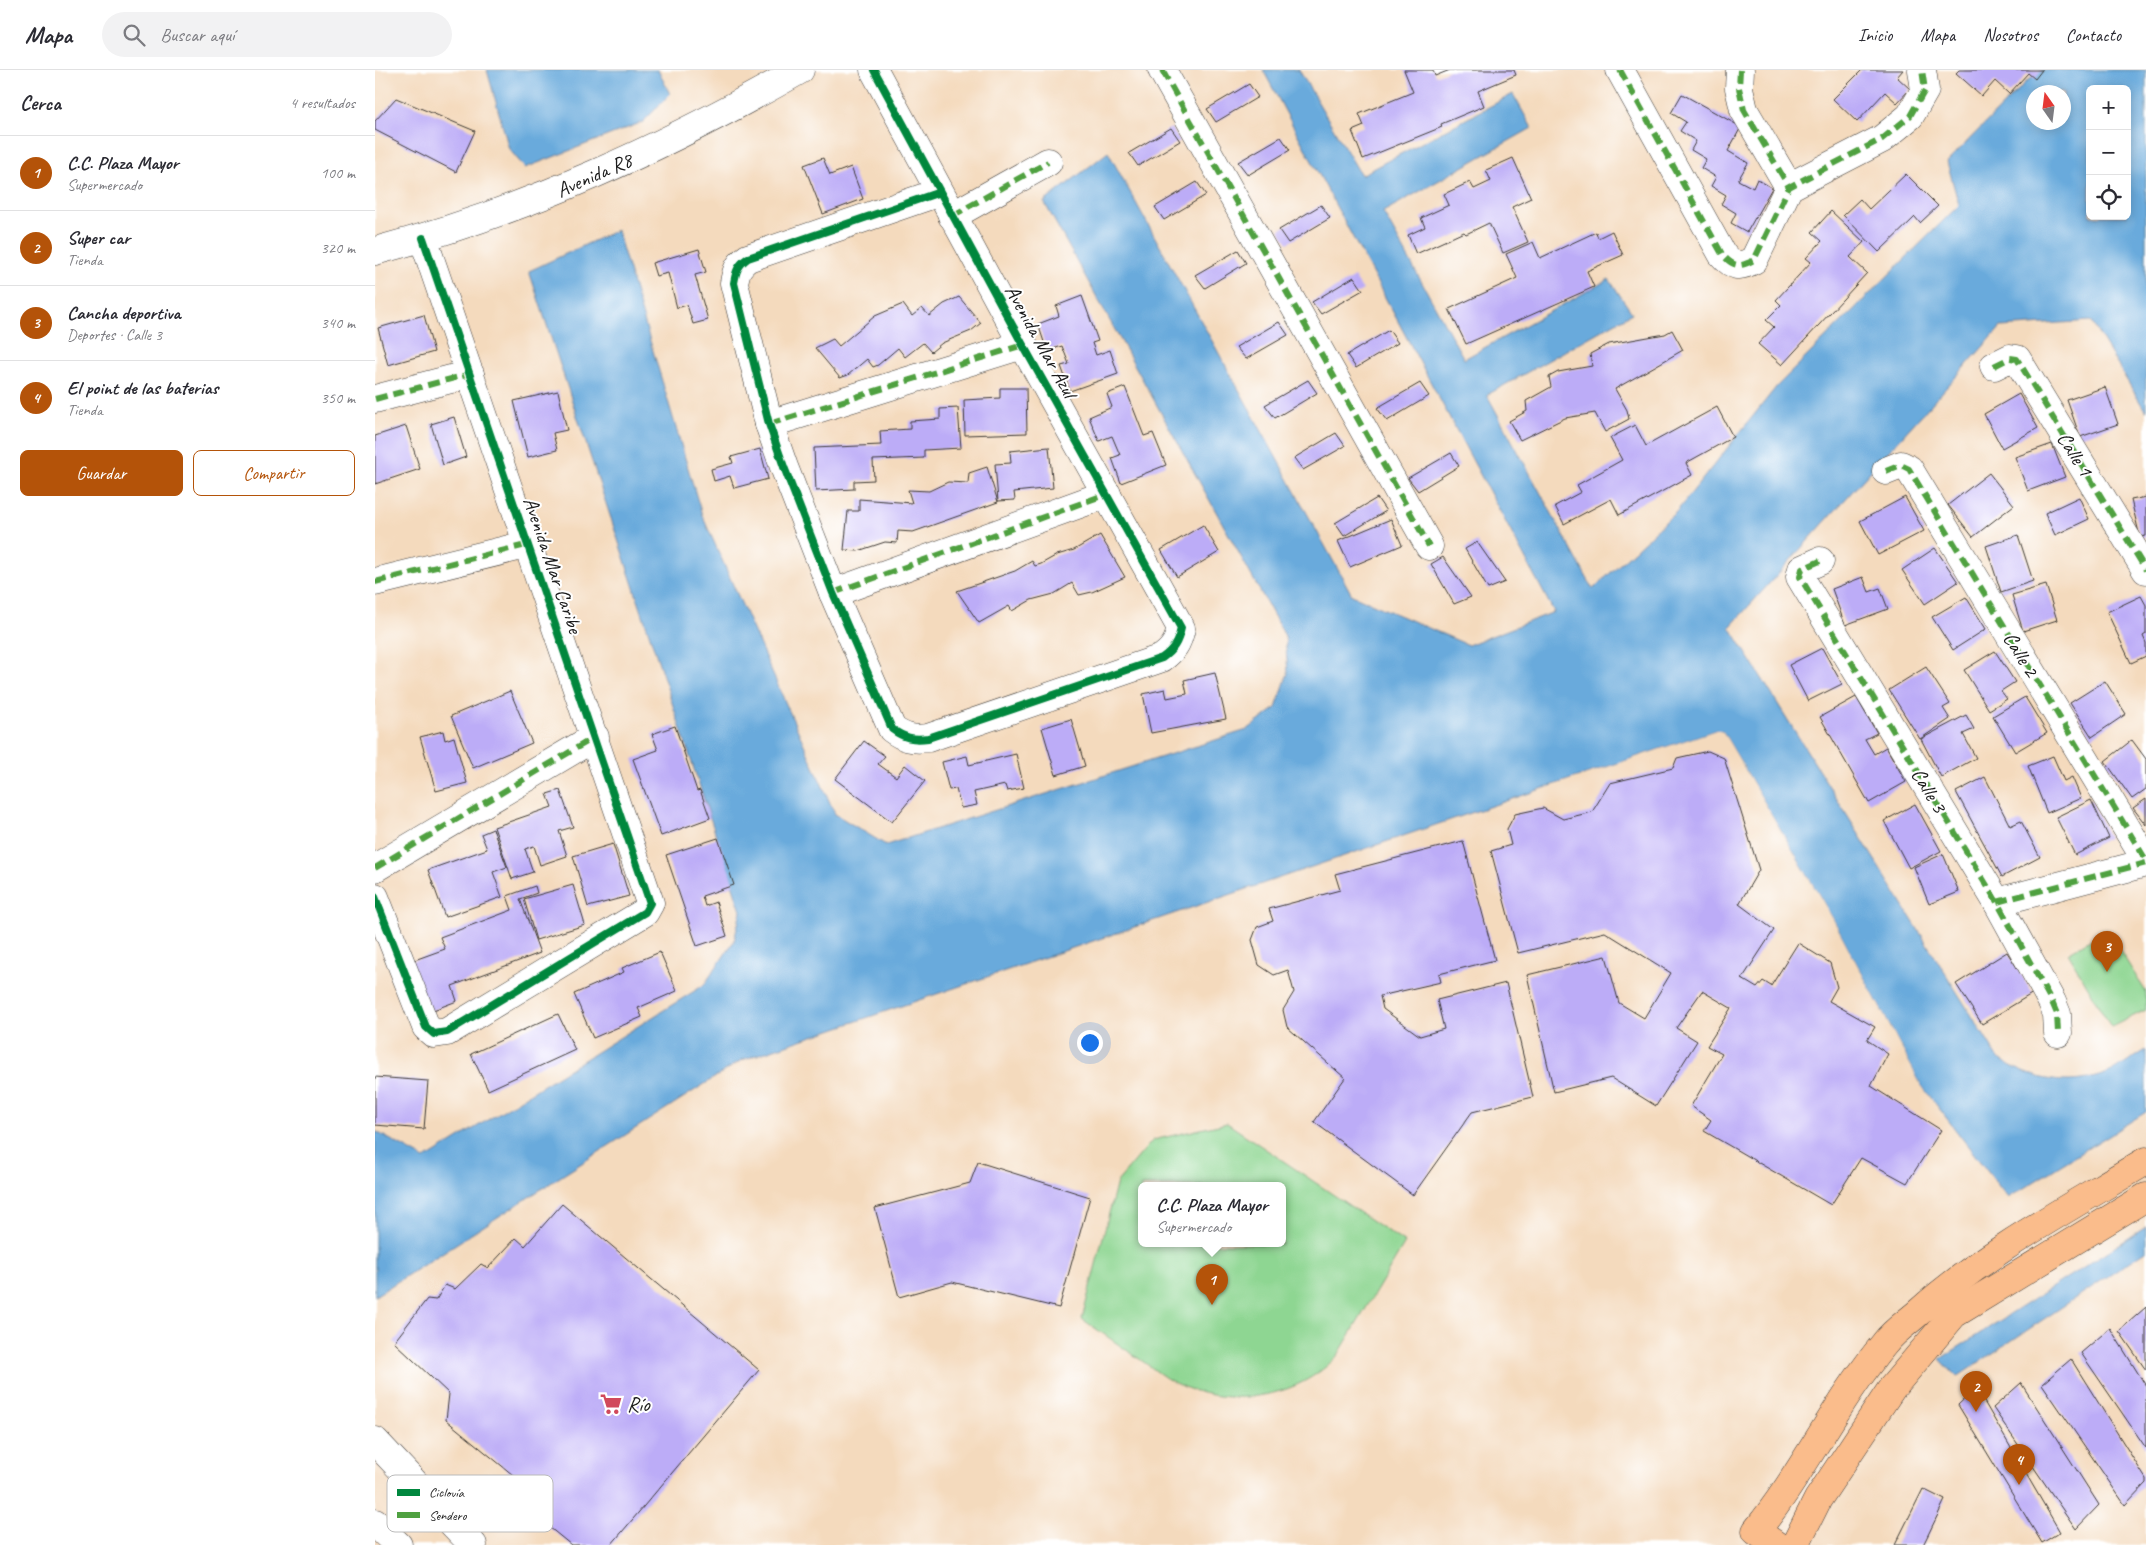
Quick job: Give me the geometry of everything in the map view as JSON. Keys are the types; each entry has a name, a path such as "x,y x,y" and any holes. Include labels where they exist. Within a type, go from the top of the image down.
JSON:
{"main road":[{"path":"1760,1540 1774,1508 1844,1399 1886,1341 1944,1289 1993,1256 2146,1161"},
{"path":"1774,1508 1806,1540 1818,1499 1892,1388 1954,1314 2146,1197"}],"street":[{"name":"Avenida R8","path":"375,251 423,238 549,194 655,148 717,117 800,70"},
{"name":"Avenida Mar Azul","path":"833,594 892,729 903,737 917,740 928,738 1162,658 1172,651 1179,640 1181,628 1023,345 873,70"},
{"path":"1162,70 1429,546"},
{"path":"1621,70 1722,254 1731,264 1744,266 1754,260 1789,187 1882,139 1910,116 1925,90 1922,70"},
{"path":"1740,70 1739,88 1744,110 1789,187"},
{"path":"1048,162 946,204 748,258 740,264 734,283 769,424 833,594 1107,494"},
{"name":"Avenida Mar Caribe","path":"375,897 426,1027 434,1034 447,1032 645,912 650,904 595,737 526,545 423,238"},
{"path":"769,424 1023,345"},
{"name":"Calle 1","path":"1993,366 2010,358 2017,359 2146,570"},
{"path":"375,399 470,374"},
{"name":"Calle 2","path":"1886,470 1901,465 1909,469 2146,862"},
{"path":"375,582 526,545"},
{"name":"Calle 3","path":"1820,561 1802,570 1800,577 1997,902 2052,1002 2057,1014 2058,1032"},
{"path":"375,868 595,737"},
{"path":"1997,902 2146,862"},
{"path":"375,1441 407,1475"},
{"path":"375,1523 398,1545"},
{"path":"461,1532 473,1545"}],"green space":[{"path":"2107,930 2146,992 2146,1010 2111,1027 2068,953"},
{"path":"1227,1123 1405,1243 1338,1355 1322,1370 1303,1382 1260,1396 1216,1396 1169,1380 1082,1319 1117,1182 1153,1140"}],"water":[{"path":"487,70 658,70 670,94 643,122 525,168 509,149"},
{"path":"1263,70 1299,70 1361,175 1513,94 1532,128 1383,212 1464,359 1609,279 1632,313 1487,395 1593,589 1677,511 1777,386 1959,205 1947,162 2026,82 2042,70 2146,70 2146,412 2091,321 2001,327 1730,627 1998,1058 2023,1072 2050,1080 2063,1081 2091,1078 2105,1074 2146,1050 2146,1112 2008,1198 1921,1085 1833,919 1723,732 1716,730 742,1060 375,1296 375,1131 425,1159 704,985 734,941 741,911 529,271 617,230 702,515 835,814 886,845 1247,730 1276,708 1288,673 1285,636 1044,202 1108,152 1352,595 1468,645 1554,612"},
{"path":"2146,1227 2146,1251 1957,1377 1940,1359"}],"pier":[{"path":"1716,730 1723,732 1833,919 1921,1085 1969,1150 1967,1151 1919,1086 1830,920 1719,733 1076,951 1075,949"}],"building":[{"path":"1404,70 1433,70 1435,76 1450,70 1514,70 1516,75 1478,91 1484,106 1441,124 1442,127 1363,159 1352,131 1364,126 1359,114 1413,92"},
{"path":"1862,70 1903,70 1897,77 1910,89 1897,103 1885,92 1857,122 1833,99"},
{"path":"1959,70 2042,70 2035,79 2028,73 2009,94 1995,81 1982,96 1956,73"},
{"path":"1249,84 1258,97 1216,122 1207,109"},
{"path":"1682,94 1741,127 1728,151 1748,163 1738,180 1753,188 1757,179 1772,188 1747,232 1731,223 1736,213 1721,204 1726,195 1711,186 1716,177 1701,168 1706,159 1691,150 1696,141 1680,131 1686,122 1671,113"},
{"path":"396,98 475,131 456,172 375,130 375,121"},
{"path":"1171,128 1180,141 1138,166 1129,153"},
{"path":"1281,137 1290,150 1248,175 1238,162"},
{"path":"823,158 830,175 851,167 863,199 823,214 804,165"},
{"path":"1513,158 1531,198 1512,207 1528,242 1503,253 1489,223 1416,254 1408,235 1425,227 1421,218 1449,205 1444,194 1470,182 1474,189 1491,181 1486,170"},
{"path":"1906,174 1938,206 1920,223 1915,217 1879,252 1843,215 1860,199 1869,209"},
{"path":"1197,182 1206,195 1164,220 1155,207"},
{"path":"1321,205 1330,218 1288,243 1279,230"},
{"path":"1831,211 1864,242 1850,257 1867,273 1782,365 1758,344 1774,327 1766,320 1781,305 1776,300 1811,262 1806,258 1822,241 1812,232"},
{"path":"1612,231 1623,255 1587,271 1594,287 1466,344 1449,309 1517,278 1506,254 1533,242 1540,258 1596,232 1598,238"},
{"path":"699,249 706,272 695,275 708,320 693,324 687,305 677,308 668,273 656,276 652,263"},
{"path":"1238,250 1246,263 1205,288 1195,275"},
{"path":"1354,277 1363,290 1321,314 1312,302"},
{"path":"1082,296 1098,341 1092,343 1096,355 1110,350 1118,374 1070,391 1061,366 1069,364 1062,346 1047,351 1038,324 1059,316 1056,306"},
{"path":"959,297 981,323 971,331 942,343 931,352 923,343 905,357 898,348 878,365 873,367 867,359 848,375 840,378 815,348 833,339 839,346 875,316 903,304 912,316 922,308 929,316 944,304"},
{"path":"424,315 434,352 388,365 378,328"},
{"path":"1279,322 1288,335 1246,359 1236,347"},
{"path":"1389,330 1398,343 1356,368 1347,355"},
{"path":"1672,330 1683,350 1615,389 1627,410 1629,419 1605,432 1595,413 1565,418 1520,440 1509,421 1527,411 1526,401 1551,387 1549,377 1558,372 1592,366 1590,354 1609,344 1665,334"},
{"path":"1308,380 1317,393 1275,418 1265,405"},
{"path":"1420,383 1429,396 1387,421 1377,408"},
{"path":"1125,387 1144,436 1153,433 1166,465 1121,483 1112,458 1120,455 1112,436 1099,441 1089,417 1112,407 1107,394"},
{"path":"2105,387 2118,424 2080,437 2067,400"},
{"path":"1000,388 1026,388 1027,433 965,435 964,400 1000,398"},
{"path":"558,391 567,430 553,433 557,450 528,457 514,401"},
{"path":"2019,394 2038,428 2002,448 1984,414"},
{"path":"1717,407 1733,437 1686,463 1692,475 1619,515 1611,499 1564,524 1555,506 1581,492 1577,485 1622,460 1610,438 1635,425 1646,446"},
{"path":"958,408 961,448 924,450 924,458 873,460 874,480 854,481 854,489 816,491 814,448 881,445 880,431 910,429 910,421 940,419 940,409"},
{"path":"454,417 466,457 443,465 431,424"},
{"path":"406,426 420,469 375,484 375,436"},
{"path":"1336,433 1345,446 1303,470 1294,458"},
{"path":"2052,444 2065,477 2028,491 2015,457"},
{"path":"1049,447 1053,488 1014,492 1015,500 998,501 995,464 1011,463 1010,451"},
{"path":"760,449 768,479 734,488 730,476 714,481 711,469 733,463 731,457"},
{"path":"1451,453 1459,466 1418,491 1408,478"},
{"path":"987,467 998,502 913,532 898,531 897,543 885,542 858,551 844,550 848,511 859,511 859,499 912,503 908,490 929,491 948,482 968,483 969,473"},
{"path":"1989,473 2014,505 1973,537 1948,505"},
{"path":"1905,497 1924,531 1878,555 1860,521"},
{"path":"2079,497 2089,519 2055,535 2045,513"},
{"path":"2146,497 2146,536 2140,537 2131,500"},
{"path":"1377,498 1386,511 1344,536 1335,523"},
{"path":"1391,519 1402,545 1350,567 1338,541"},
{"path":"1203,525 1219,552 1177,577 1161,550"},
{"path":"1100,535 1125,577 1092,592 1079,595 1072,583 1054,594 1031,600 1012,611 1009,606 979,623 957,591 1015,571 1032,561 1035,566 1041,564 1057,555 1074,550"},
{"path":"2018,535 2033,581 2001,592 1986,546"},
{"path":"1477,542 1505,582 1488,589 1465,549"},
{"path":"1935,548 1958,582 1925,604 1902,570"},
{"path":"1443,557 1471,597 1454,604 1431,564"},
{"path":"1863,577 1869,592 1880,588 1888,609 1845,625 1832,589"},
{"path":"2046,585 2057,620 2023,631 2012,595"},
{"path":"2141,596 2146,605 2146,634 2143,636 2146,643 2146,656 2131,663 2107,612"},
{"path":"1966,597 1986,629 1953,650 1932,617"},
{"path":"1822,648 1842,684 1808,701 1789,665"},
{"path":"1995,651 2015,682 2001,691 2007,699 1989,710 1964,670"},
{"path":"1926,667 1950,704 1943,708 1950,719 1920,739 1889,690"},
{"path":"1215,673 1226,719 1151,733 1143,694 1165,689 1167,698 1187,694 1184,680"},
{"path":"2105,681 2126,714 2092,737 2070,703"},
{"path":"510,691 532,743 473,768 451,716"},
{"path":"1856,697 1877,733 1865,739 1874,754 1886,747 1906,782 1869,803 1820,717"},
{"path":"2025,697 2047,733 2015,752 1993,716"},
{"path":"1966,715 1974,729 1963,734 1976,758 1941,777 1921,739"},
{"path":"1071,719 1085,766 1056,775 1042,728"},
{"path":"675,726 697,791 700,790 710,818 661,836 633,759 658,750 652,734"},
{"path":"443,731 445,740 454,737 467,783 436,791 420,737"},
{"path":"2132,740 2146,759 2146,789 2132,799 2105,761"},
{"path":"864,741 885,756 878,764 896,777 905,765 925,781 892,822 835,779"},
{"path":"1708,751 1724,758 1759,870 1739,904 1774,930 1742,979 1757,988 1763,981 1771,986 1798,943 1830,963 1837,987 1829,1001 1875,1027 1867,1040 1888,1054 1871,1086 1941,1130 1907,1183 1861,1158 1831,1205 1704,1131 1711,1120 1691,1106 1722,1054 1707,1046 1731,1008 1702,991 1676,1028 1697,1041 1656,1106 1611,1078 1554,1092 1527,975 1606,956 1619,1003 1644,1018 1671,973 1605,932 1518,953 1491,851 1511,845 1507,829 1515,814 1543,808 1563,819 1592,812 1610,783 1673,768 1677,758"},
{"path":"1016,754 1024,788 1007,791 1005,785 974,792 977,805 961,808 956,789 949,790 942,762 967,756 969,765"},
{"path":"2053,756 2064,781 2072,777 2081,798 2047,813 2028,766"},
{"path":"1985,777 2010,826 2021,821 2040,857 2002,877 1956,792"},
{"path":"560,790 573,827 559,831 567,856 540,865 534,846 525,849 533,872 512,879 494,827 552,807 547,794"},
{"path":"2146,799 2146,825 2133,808"},
{"path":"2091,800 2109,838 2075,855 2056,817"},
{"path":"1915,804 1941,851 1909,868 1884,821"},
{"path":"493,829 507,867 493,872 502,897 445,917 428,870 487,849 481,834"},
{"path":"718,838 734,885 702,896 705,906 716,902 727,936 697,946 666,855"},
{"path":"1463,841 1495,960 1439,974 1441,982 1380,996 1383,1009 1420,1036 1444,1029 1437,1000 1506,983 1533,1097 1472,1112 1413,1195 1314,1122 1345,1078 1287,1027 1283,1010 1294,992 1288,970 1274,975 1259,965 1252,940 1257,927 1273,921 1269,909 1340,890 1335,874"},
{"path":"613,844 629,896 588,907 573,856"},
{"path":"1943,854 1959,892 1929,904 1914,867"},
{"path":"573,885 585,925 536,940 524,899"},
{"path":"535,886 537,893 520,899 540,953 452,986 457,1001 428,1012 409,962 445,949 440,937 512,910 507,896"},
{"path":"660,952 677,991 638,1008 642,1017 593,1038 574,994 624,972 622,968"},
{"path":"2007,952 2033,993 1982,1024 1956,984"},
{"path":"558,1014 575,1050 488,1090 471,1054"},
{"path":"375,1077 428,1081 424,1129 375,1125"},
{"path":"978,1162 1090,1197 1059,1308 952,1282 899,1297 875,1208 970,1183"},
{"path":"562,1204 759,1370 611,1545 571,1545 553,1530 553,1475 513,1475 446,1420 449,1394 394,1342 427,1299 436,1300 445,1285 455,1289 481,1264 488,1268 516,1238 525,1246"},
{"path":"2146,1307 2146,1370 2119,1331"},
{"path":"2110,1328 2146,1386 2146,1448 2081,1353"},
{"path":"2071,1359 2146,1479 2146,1483 2125,1505 2042,1384"},
{"path":"2021,1383 2099,1505 2076,1529 1993,1408"},
{"path":"1976,1388 2060,1532 2042,1543 1958,1405"},
{"path":"1923,1489 1945,1500 1923,1545 1895,1545"}],"marked path":[{"path":"1162,70 1429,546"},
{"path":"1620,70 1722,254 1730,262 1737,265 1754,260 1789,187 1882,139 1910,116 1925,90 1922,70"},
{"path":"1740,70 1739,88 1744,110 1789,187"},
{"path":"952,216 1048,162"},
{"path":"769,424 1023,345"},
{"path":"1994,366 2010,358 2017,359 2146,570"},
{"path":"375,399 470,374"},
{"path":"1886,471 1901,465 1909,469 2146,860"},
{"path":"833,593 1107,494"},
{"path":"375,582 526,545"},
{"path":"1820,561 1802,569 1800,577 1997,902 2052,1002 2057,1014 2058,1033"},
{"path":"375,868 595,737"},
{"path":"1997,902 2146,863"}],"cycle path":[{"path":"874,70 1023,345 1181,628 1175,646 1162,658 928,738 918,739 909,738 892,729 833,593 769,424 734,283 738,269 748,258 940,192"},
{"path":"375,897 426,1027 434,1034 447,1032 645,912 650,903 423,238"}],"place":[{"name":"Cancha deportiva","path":"2107,972"},
{"name":"C.C. Plaza Mayor","path":"1212,1305"},
{"name":"Río","path":"611,1404"},
{"name":"Super car","path":"1976,1412"},
{"name":"El point de las baterias","path":"2019,1485"}]}
